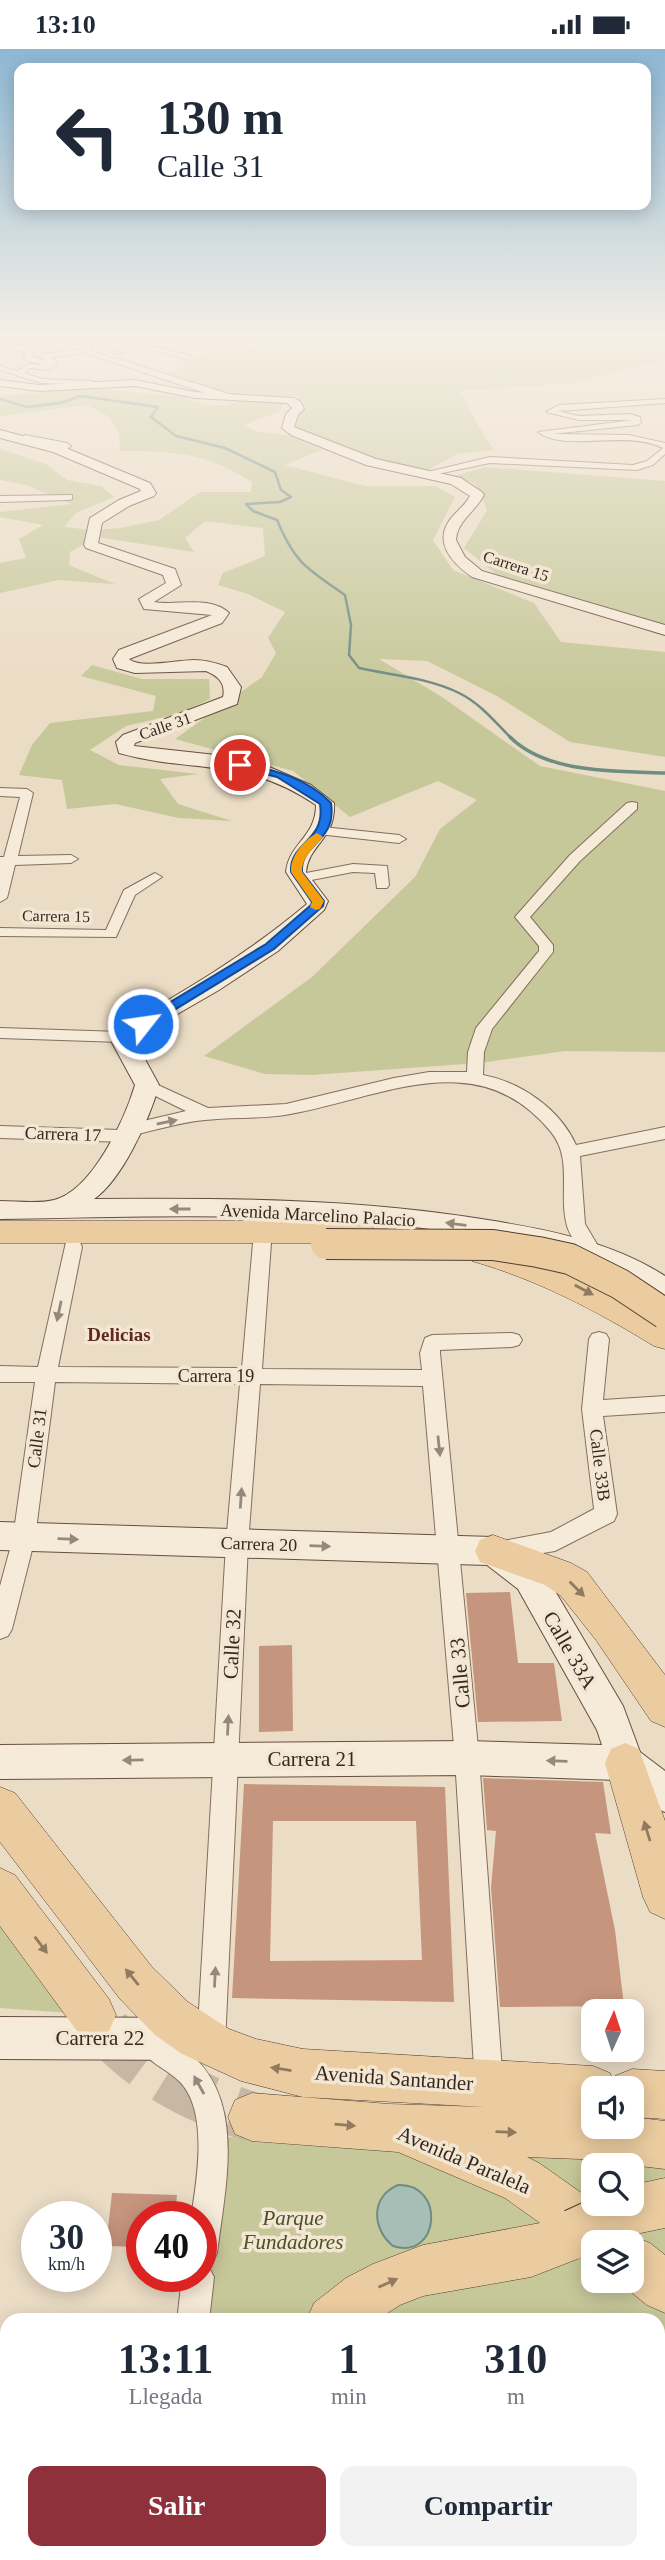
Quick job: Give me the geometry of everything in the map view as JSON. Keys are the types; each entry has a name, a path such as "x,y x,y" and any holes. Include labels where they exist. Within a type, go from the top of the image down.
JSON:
{"main road":[{"name":"Calle 31","path":"72,455 145,486 149,493 124,503 95,521 91,545 170,572 174,585 148,599 146,602 149,606 165,610 209,608 221,613 216,620 125,653 121,659 124,665 135,669 202,665 219,669 225,672 233,687 231,701 129,739 125,742 125,749 143,754 258,767 281,775 309,790 325,803 327,817 323,831"},
{"name":"Carrera 15","path":"354,455 371,462 455,481 471,488 477,495 471,508 453,523 449,534 450,546 460,562 477,574 665,630"},
{"path":"61,1209 98,1184 139,1114 147,1085 121,1037 211,985 270,946 317,906 318,901 296,867 300,855 323,831"},
{"path":"98,1184 117,1210 159,1230"},
{"name":"Avenida Marcelino Palacio","path":"0,1210 260,1209 368,1214 476,1226 572,1244 646,1275 665,1289"},
{"name":"Avenida Marcelino Palacio","path":"0,1229 377,1232 401,1235 506,1258 572,1284 665,1337"},
{"name":"Avenida Marcelino Palacio","path":"0,1246 262,1243 493,1245 570,1259 620,1284 665,1314"},
{"name":"Carrera 20","path":"8,1537 493,1551"},
{"path":"493,1551 558,1574 574,1584 609,1628 665,1708"},
{"name":"Calle 33A","path":"493,1551 513,1563 530,1579 613,1725 625,1763"},
{"name":"Carrera 21","path":"0,1762 467,1758 625,1763"},
{"path":"625,1763 665,1794"},
{"path":"625,1763 665,1897"},
{"name":"Avenida Santander","path":"0,1808 134,1981 160,2009 206,2042 263,2066 303,2073 581,2089"},
{"path":"0,1890 93,2015"},
{"name":"Carrera 22","path":"0,2038 206,2042"},
{"path":"644,2094 665,2095"},
{"path":"253,2117 389,2129 580,2135 665,2145"},
{"name":"Avenida Paralela","path":"389,2129 474,2159 617,2223"},
{"path":"342,2313 370,2291 402,2277 424,2270 526,2254 617,2223"},
{"path":"644,2270 665,2287"}],"street":[{"path":"423,474 489,460 634,468 650,463 658,455"},
{"path":"0,499 69,497"},
{"path":"0,792 27,793 5,860 0,898"},
{"path":"475,1076 476,1052 484,1028 546,951 546,945 522,917 575,858 632,806"},
{"path":"323,831 399,839"},
{"path":"5,860 71,859"},
{"path":"301,878 353,868 382,869 382,885"},
{"name":"Carrera 15","path":"0,932 111,934 129,893 155,877"},
{"path":"0,1033 121,1037"},
{"path":"147,1085 206,1114 241,1114 288,1108 397,1082 454,1074 475,1076 508,1086 540,1107 572,1152 575,1218 579,1233 592,1251"},
{"name":"Carrera 17","path":"0,1132 127,1133 206,1114"},
{"path":"572,1152 665,1133"},
{"name":"Calle 32","path":"206,2042 227,1759 237,1544 262,1243"},
{"name":"Calle 31","path":"0,1629 8,1537 73,1247"},
{"name":"Calle 33B","path":"493,1551 555,1541 606,1514 592,1409 599,1339"},
{"name":"Calle 33","path":"489,2084 467,1758 432,1343 512,1341"},
{"name":"Carrera 19","path":"0,1374 433,1378"},
{"path":"592,1409 665,1404"},
{"path":"145,2039 193,2074 202,2089 214,2151 208,2201"},
{"path":"194,2313 196,2292"}],"green space":[{"path":"0,455 19,455 46,464 67,480 101,486 114,497 76,513 64,527 93,530 159,520 200,492 251,492 252,482 226,468 187,455 309,455 285,465 365,486 435,486 455,497 433,540 453,570 534,603 561,642 665,652 665,757 570,742 497,696 427,661 379,659 442,697 540,766 665,791 665,1052 565,1051 479,1063 312,1075 265,1074 204,1056 312,977 415,877 440,829 477,800 438,781 350,817 293,771 175,739 262,677 276,653 268,638 285,612 248,594 218,585 223,573 265,556 263,528 205,521 185,538 194,552 97,537 70,552 69,565 115,584 59,580 0,593 0,563 26,558 19,539 43,525 0,517 0,512 71,504 26,485 0,480"},
{"path":"358,455 455,455 427,471"},
{"path":"485,467 665,481 665,628 497,575 464,548 487,510 476,484 454,476"},
{"path":"92,665 142,679 209,679 210,699 179,714 126,726 90,750 119,765 198,774 160,779 178,804 232,821 179,818 115,804 67,809 62,780 19,775 32,745 50,723 153,711 156,696 81,676"},
{"path":"0,1903 70,2013 0,2008"},
{"name":"Parque Fundadores","path":"202,2136 541,2150 581,2155 581,2216 644,2216 644,2164 665,2167 665,2313 186,2313 188,2292 217,2292 217,2201 196,2201"}],"shaded area":[{"path":"398,2185 413,2188 424,2196 430,2207 428,2233 420,2243 409,2248 393,2246 381,2231 378,2222 377,2214 382,2197"}],"building":[{"path":"510,1592 518,1663 554,1663 562,1721 478,1722 466,1593"},
{"path":"292,1645 293,1731 259,1732 259,1646"},
{"path":"483,1778 603,1782 611,1834 595,1833 615,1930 623,1999 581,1999 581,2006 500,2007 491,1888 496,1831 487,1830"},
{"path":"244,1784 445,1787 454,2002 232,1998","holes":["273,1821 416,1821 422,1960 270,1961"]},
{"path":"112,2193 177,2195 176,2201 126,2201 126,2247 112,2246"}],"waterway":[{"path":"240,455 275,472 281,490 291,497 280,502 246,504 253,511 277,520 290,547 304,564 345,595 351,625 349,655 359,668 423,680 459,693 481,708 510,737"},
{"path":"510,737 525,749 562,764 604,770 665,773"}],"tunnel":[{"path":"107,2031 139,2060 174,2083 211,2102 252,2117"}],"slow traffic":[{"path":"316,907 318,901 296,872 296,867 300,855 317,837"}],"district":[{"name":"Delicias","path":"119,1334"}],"route":[{"path":"143,1024 211,985 270,946 317,906 318,901 296,872 296,867 300,855 323,831 327,817 325,803 309,790 281,775 258,767 240,765"}]}
